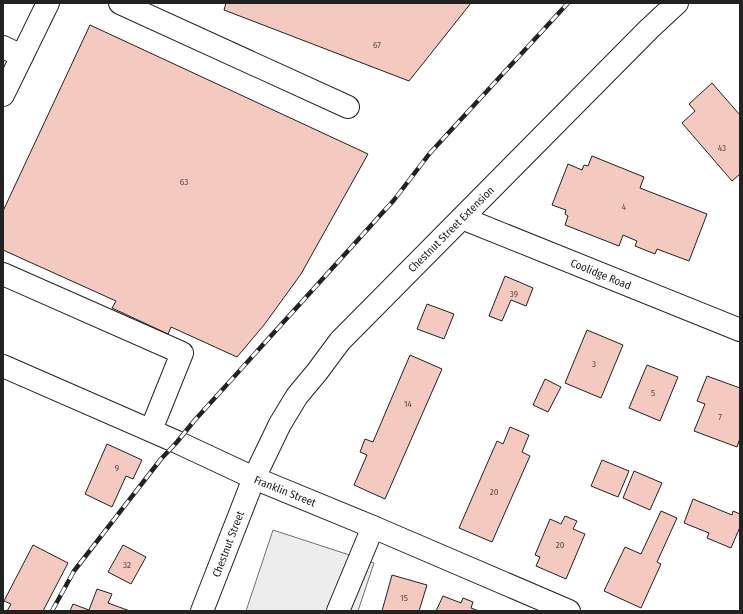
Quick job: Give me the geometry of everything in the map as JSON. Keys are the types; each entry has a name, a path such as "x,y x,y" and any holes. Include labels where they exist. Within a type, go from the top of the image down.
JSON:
{"street":[{"path":"3,95 48,3"},
{"path":"120,3 348,107"},
{"name":"Chestnut Street Extension","path":"254,478 280,424 297,396 340,341 649,29 678,3"},
{"path":"3,47 22,56"},
{"name":"Coolidge Road","path":"462,218 740,330"},
{"path":"3,274 182,353 151,430"},
{"name":"Franklin Street","path":"3,366 151,430 254,478 374,527 569,611"},
{"name":"Chestnut Street","path":"202,611 254,478"},
{"path":"338,611 374,527"}],"shaded area":[{"path":"273,530 374,563 358,611 246,611"}],"building":[{"path":"226,3 471,3 409,81 224,10"},
{"path":"90,25 368,154 301,274 264,325 237,357 171,327 168,334 112,308 116,301 3,250 3,211"},
{"path":"712,83 740,115 740,174 732,181 682,123 695,111 689,104"},
{"path":"592,156 644,177 640,188 707,214 689,261 657,249 655,254 635,246 637,241 623,235 619,246 565,225 568,216 565,214 566,210 552,205 568,164 582,170 584,165 588,166"},
{"path":"505,276 533,288 526,306 511,300 502,321 489,316"},
{"path":"427,304 454,314 444,339 417,329"},
{"path":"587,330 623,345 601,398 565,383"},
{"path":"410,355 442,369 385,499 354,485 367,455 360,452 365,439 373,442"},
{"path":"647,365 678,377 660,421 629,408"},
{"path":"707,376 740,388 740,438 737,447 694,431 705,404 697,401"},
{"path":"545,379 561,387 548,412 533,405"},
{"path":"510,427 529,435 522,452 530,456 492,542 459,528 497,441 503,444"},
{"path":"107,444 142,460 133,479 126,476 112,507 85,494"},
{"path":"602,460 629,471 618,497 591,486"},
{"path":"634,471 662,483 650,510 623,498"},
{"path":"693,499 732,515 733,511 740,514 740,527 731,548 707,538 709,533 684,523"},
{"path":"661,511 677,518 657,562 661,564 641,608 604,591 625,547 641,554"},
{"path":"565,516 577,521 573,529 585,534 566,579 536,566 540,557 535,555 550,519 561,524"},
{"path":"33,545 68,563 43,611 7,611 11,604 4,601"},
{"path":"123,545 146,557 131,584 108,572"},
{"path":"392,575 427,585 419,611 382,611"},
{"path":"97,589 112,594 108,603 130,611 70,611 73,604 89,610"},
{"path":"443,596 461,603 463,598 473,602 471,608 479,611 436,611"}],"railway":[{"path":"52,611 74,571 161,459 394,200 430,153 568,3"}]}
